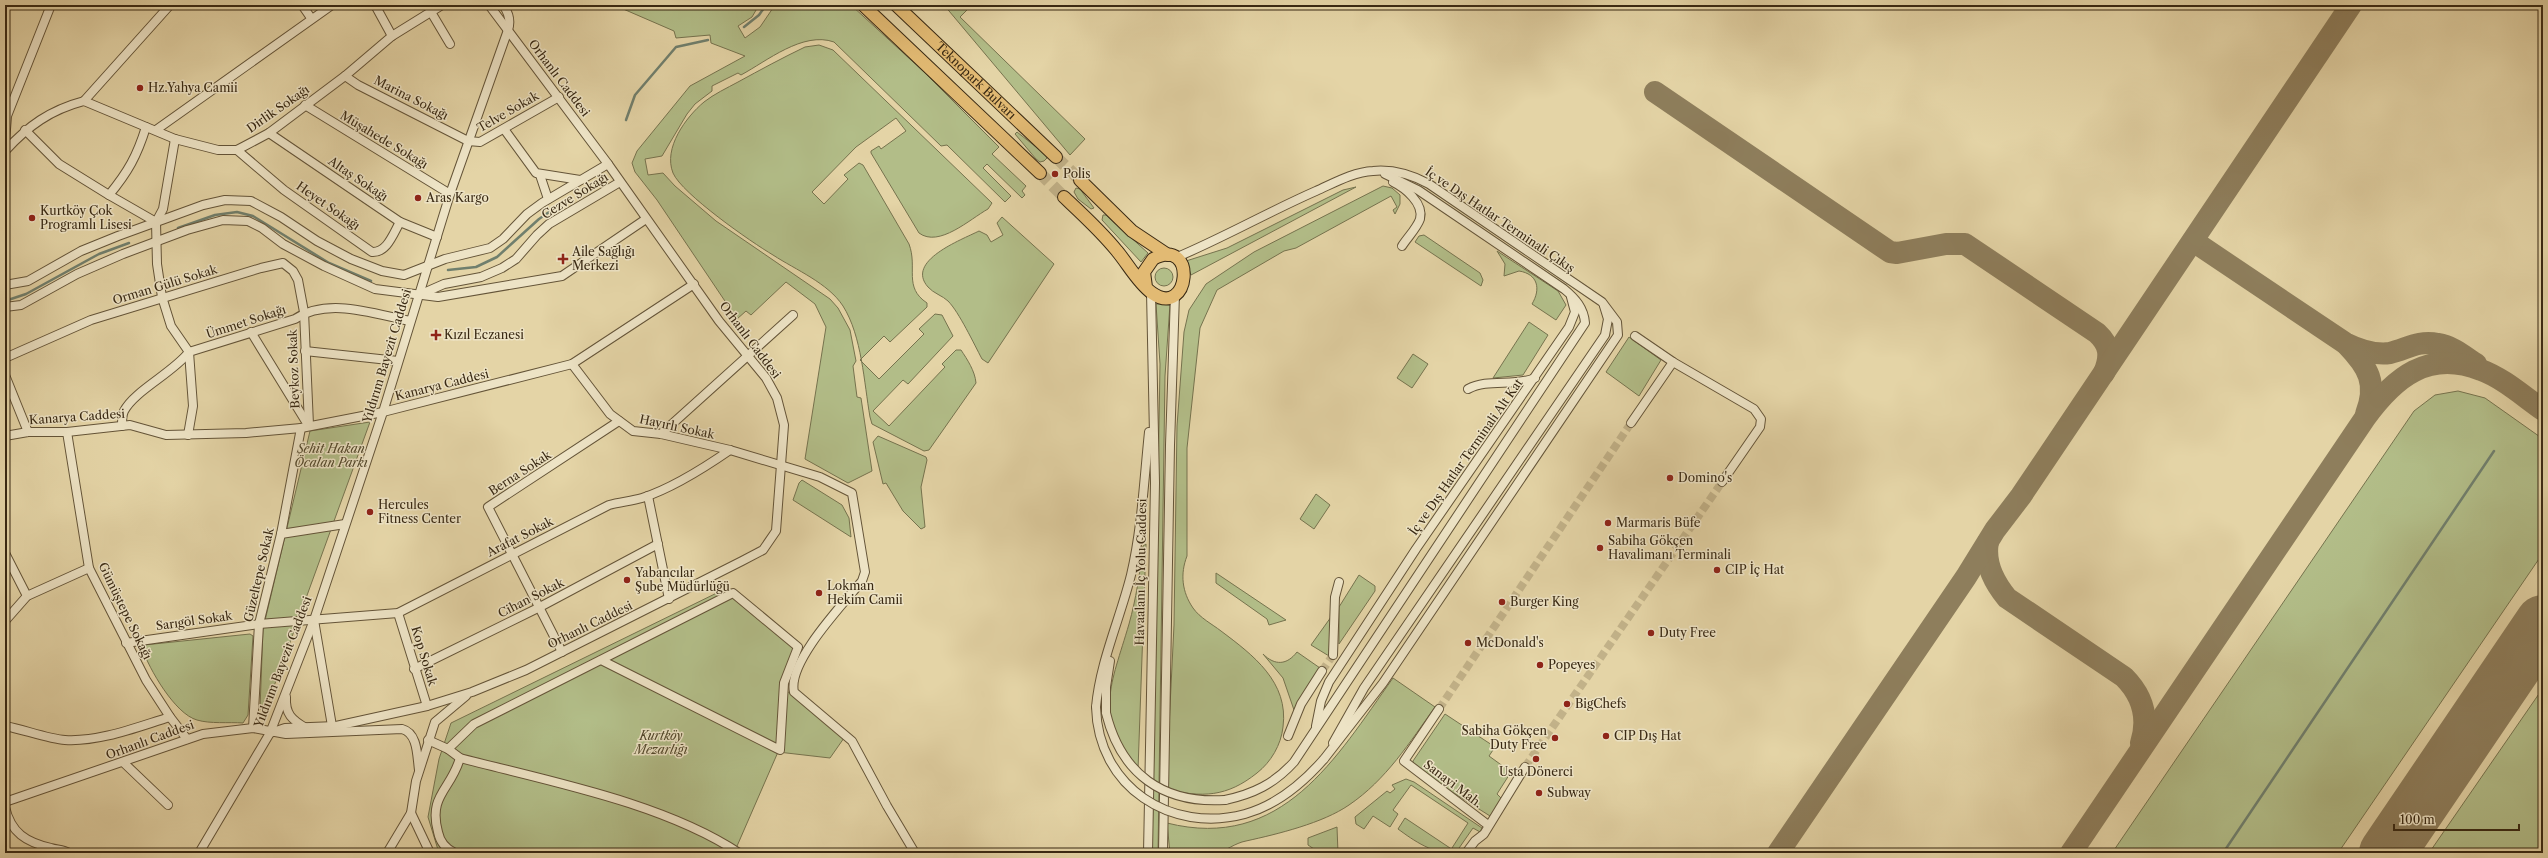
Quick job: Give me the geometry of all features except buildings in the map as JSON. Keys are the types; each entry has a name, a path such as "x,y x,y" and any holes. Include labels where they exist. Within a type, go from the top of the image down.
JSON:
{"highway":[{"path":"863,5 1040,173"},
{"name":"Teknopark Bulvarı","path":"896,5 1056,157"},
{"path":"906,5 934,34 948,54"},
{"path":"1064,197 1117,250 1149,290 1163,297 1175,294 1183,286 1185,276 1183,267 1171,257 1137,236 1080,180"},
{"path":"1149,290 1143,276 1147,264 1156,257 1171,257"}],"street":[{"path":"5,142 7,116 51,5"},
{"path":"5,151 25,130 69,105 84,101 170,5"},
{"path":"302,5 311,18"},
{"path":"156,130 262,57 311,18 332,5"},
{"path":"375,5 392,36"},
{"name":"Dirlik Sokağı","path":"84,101 175,139 218,150 238,150 269,133 345,76 392,36 442,5"},
{"name":"Orhanlı Caddesi","path":"472,692 526,670 669,599 747,558 769,544 776,531 784,441 781,412 766,378 719,321 608,164 489,5"},
{"name":"Yıldırım Bayezit Caddesi","path":"199,853 270,733 314,620 384,412 410,321 450,194 510,24 505,8"},
{"path":"431,12 450,44"},
{"name":"Marina Sokağı","path":"345,76 358,85 468,141"},
{"name":"Telve Sokak","path":"468,141 480,142 559,97"},
{"name":"Müşahede Sokağı","path":"305,105 450,194"},
{"path":"108,194 125,176 138,154 146,127"},
{"path":"504,129 531,168 540,175 580,180"},
{"path":"25,130 59,164 156,222"},
{"name":"Altaş Sokağı","path":"269,133 400,222 437,237"},
{"path":"175,139 163,209 156,222 156,264 162,297 171,326 189,352 193,406 188,435"},
{"name":"Heyet Sokağı","path":"238,150 284,190 372,252 379,253 384,250 400,222"},
{"name":"Cezve Sokağı","path":"5,285 28,281 81,251 156,222 211,203 225,200 250,202 281,217 330,248 382,271 404,275 446,259 490,248 517,227 527,214 548,199 608,164"},
{"name":"İç ve Dış Hatlar Terminali Çıkış","path":"1171,257 1222,237 1268,213 1356,174 1372,171 1394,171 1420,179 1602,302"},
{"name":"İç ve Dış Hatlar Terminali Çıkış","path":"1116,631 1106,687 1106,713 1112,733 1121,751 1133,767 1153,785 1186,799 1225,800 1253,793 1274,781 1294,762 1583,329 1585,323 1583,312 1569,293 1408,183 1380,173 1356,174"},
{"path":"1356,174 1380,176 1390,180 1415,199 1420,212 1420,218 1402,246"},
{"path":"540,175 548,199"},
{"name":"Cezve Sokağı","path":"419,295 444,284 481,277 502,268 516,259 536,235 549,224 620,182"},
{"path":"5,307 21,305 99,263 186,230 216,221 248,221 262,228 283,244 348,278 375,289 438,297 562,276 646,219"},
{"name":"Orman Gülü Sokak","path":"5,358 91,320 162,297 190,291 261,268 283,263 293,271 298,280 304,312"},
{"name":"Kanarya Caddesi","path":"5,436 28,432 67,432 130,425 166,434 188,435 305,427 384,412 572,364 694,284"},
{"name":"Havaalanı İç Yolu Caddesi","path":"1148,853 1155,484 1149,290"},
{"name":"İç ve Dış Hatlar Terminali Alt Kat","path":"1315,731 1321,701 1329,682 1416,549 1535,378 1573,319 1574,303 1569,293"},
{"path":"1164,853 1170,445 1175,294"},
{"path":"1324,759 1364,688 1605,335 1608,326 1608,319 1602,302"},
{"path":"1152,400 1140,529 1131,574 1116,631 1099,684 1096,707 1097,724 1102,744 1123,781 1148,802 1184,816 1219,818 1259,809 1294,789 1324,759 1383,683 1618,335 1617,322 1602,302"},
{"name":"Ümmet Sokağı","path":"189,352 294,319 304,312 334,307 410,321"},
{"name":"Beykoz Sokak","path":"304,312 305,427"},
{"path":"660,434 793,315"},
{"path":"251,332 305,427"},
{"path":"1635,336 1673,362 1754,409 1760,416 1760,426 1722,482"},
{"path":"305,351 398,362"},
{"path":"122,426 124,411 134,399 181,363 189,352"},
{"path":"1589,358 1595,371"},
{"path":"1631,423 1673,362"},
{"name":"Hayırlı Sokak","path":"572,364 610,414 633,431 660,434 730,450 820,477 852,493 865,572 862,581 815,638 797,674 793,686 794,692 852,741 887,806 916,853"},
{"path":"5,375 28,432"},
{"path":"1468,389 1480,384 1517,382 1535,378"},
{"name":"Berna Sokak","path":"562,652 538,608 488,508 620,421"},
{"name":"Güzeltepe Sokak","path":"253,728 259,624 305,427"},
{"name":"Gümüştepe Sokağı","path":"67,432 89,568 126,643 170,717 187,739"},
{"name":"Arafat Sokak","path":"314,620 398,612 609,505 648,496 714,461 730,450"},
{"path":"648,496 669,599"},
{"path":"281,534 346,524"},
{"name":"Cihan Sokak","path":"414,669 538,608 658,544"},
{"path":"6,556 27,596"},
{"path":"5,621 27,596 89,568"},
{"path":"1333,655 1335,598 1339,582"},
{"path":"448,749 474,724 733,593 798,647 784,683 780,750 601,660"},
{"name":"Kop Sokak","path":"398,612 414,669 427,706"},
{"path":"314,620 332,726"},
{"name":"Sarıgöl Sokak","path":"126,643 259,624 314,620"},
{"path":"1288,736 1301,704 1322,671"},
{"path":"287,688 286,707 288,714 293,721 307,728"},
{"path":"270,733 285,728 332,726 427,706 472,692"},
{"path":"387,853 411,813 419,770 435,722 472,692"},
{"name":"Sanayi Mah.","path":"1439,709 1404,761 1488,825"},
{"path":"5,726 64,740 76,740 107,736 170,717"},
{"name":"Orhanlı Caddesi","path":"5,802 124,763 203,734 253,728 270,733 286,734 402,729 409,731 413,736 419,770"},
{"path":"428,740 448,749 460,758 596,794 681,822 740,853"},
{"path":"455,853 445,847 438,836 434,811 442,792 456,773 460,758"},
{"path":"124,763 168,805"},
{"name":"Sanayi Mah.","path":"1466,853 1475,841 1484,834 1488,825 1525,767"},
{"path":"5,807 10,824 15,832 26,840 69,853"},
{"path":"411,813 430,853"},
{"path":"5,831 10,824"}],"green space":[{"path":"614,5 759,5 752,17 738,26 745,38 760,27 775,5 851,5 924,72 999,147 992,154 1026,186 1022,191 1025,195 1022,198 987,164 983,168 1011,196 1005,202 947,145 941,146 834,42 822,40 798,44 786,49 741,75 738,73 712,86 712,91 695,104 687,114 662,156 645,159 648,175 663,173 675,186 716,221 830,299 838,308 850,330 856,361 853,366 857,397 861,398 872,471 848,483 805,459 826,327 815,304 786,282 751,315 746,311 737,319 657,200 635,172 632,163 637,151 690,86 745,56 711,43 710,35 676,38 674,31"},
{"path":"944,5 972,5 960,17 1085,139 1070,155"},
{"path":"819,45 833,50 992,203 988,209 964,225 945,235 927,237 919,233 871,153 871,151 879,146 881,149 906,131 896,118 856,147 812,192 824,204 848,179 844,175 859,163 863,165 909,244 912,261 913,284 920,297 927,303 927,307 890,342 884,336 861,359 849,318 837,298 829,290 811,278 749,240 703,205 679,182 673,173 671,163 671,153 678,134 690,116 704,102 721,91 796,51 805,47"},
{"path":"1017,132 1045,154 1047,158 1040,162 1036,159 1015,134"},
{"path":"1383,186 1392,188 1400,195 1400,204 1395,214 1393,210 1397,207 1391,196 1296,248 1284,251 1217,290 1200,328 1187,448 1187,556 1183,569 1184,589 1189,602 1199,615 1245,650 1266,671 1280,696 1283,711 1283,727 1278,747 1267,764 1246,781 1235,787 1225,791 1203,794 1191,794 1166,789 1174,625 1177,426 1184,332 1189,310 1206,284 1254,252"},
{"path":"1356,187 1191,275 1186,261 1227,248 1343,190"},
{"path":"1076,188 1080,189 1094,208 1091,209 1078,199 1074,192"},
{"path":"1103,215 1106,215 1148,253 1141,262 1102,220"},
{"path":"1002,217 1054,264 988,363 982,359 966,328 952,306 946,299 928,287 923,277 924,269 929,260 960,240 979,231 987,235 991,242 1003,235 997,223"},
{"path":"1424,235 1480,273 1483,280 1481,286 1415,242 1419,236"},
{"path":"1497,251 1558,291 1566,305 1556,320 1532,304 1537,288 1534,279 1530,275 1519,271 1504,276 1505,264"},
{"path":"1164,268 1170,271 1173,277 1170,283 1164,286 1158,283 1155,277 1158,271"},
{"path":"1156,304 1170,304 1165,376 1158,853 1152,853 1160,364"},
{"path":"935,314 942,315 953,336 908,384 903,380 873,411 889,426 945,367 942,364 956,350 961,350 966,357 976,383 929,450 924,451 872,424 862,362 879,379 924,334 919,329"},
{"path":"1529,322 1548,335 1523,375 1493,378"},
{"path":"1629,337 1661,360 1639,396 1606,372"},
{"path":"1413,354 1428,364 1412,388 1397,378"},
{"path":"2458,391 2485,398 2543,439 2543,553 2338,853 2112,853 2414,411 2435,395"},
{"name":"Şehit Hakan Öcalan Parkı","path":"370,422 265,711 260,709 263,629 310,431"},
{"path":"878,436 926,457 927,460 921,487 925,527 921,529 903,511 886,483 883,484 873,442"},
{"path":"802,480 842,505 849,518 851,537 793,500 799,483"},
{"path":"1316,494 1330,505 1314,529 1300,519"},
{"path":"1146,544 1138,770 1124,750 1115,732 1111,716 1110,699 1116,665 1134,605 1143,546"},
{"path":"1216,573 1286,620 1269,625 1267,619 1216,583"},
{"path":"1359,575 1375,586 1375,591 1339,644 1339,607"},
{"name":"Kurtköy Mezarlığı","path":"727,588 794,647 781,686 844,738 830,758 778,752 734,853 439,853 428,817 439,759 451,723"},
{"path":"1331,617 1331,652 1329,656 1311,645"},
{"path":"250,634 253,636 248,715 243,723 208,722 197,720 189,716 180,709 164,690 150,667 142,648 144,645"},
{"path":"1297,652 1320,668 1294,710 1283,678 1263,654 1272,661 1285,662"},
{"path":"1393,678 1435,707 1396,760 1375,784 1362,795 1349,805 1326,817 1286,831 1242,842 1220,852 1211,854 1170,853 1167,823 1207,828 1243,824 1274,811 1302,791 1327,767 1350,738"},
{"path":"2543,688 2543,853 2429,853"},
{"path":"1445,714 1495,747 1489,756 1511,772 1497,794 1502,799 1490,816 1419,771 1413,765 1413,761"},
{"path":"1406,779 1414,782 1482,828 1480,832 1473,828 1457,851 1452,848 1468,823 1411,785 1393,810 1398,814 1390,827 1373,816 1364,829 1356,824 1355,817 1387,791 1390,793 1395,789 1392,785"},
{"path":"1405,818 1456,852 1440,852 1410,838 1398,829"},
{"path":"1337,827 1338,853 1320,853 1308,845 1308,838"}],"waterway":[{"path":"744,27 759,15 766,5"},
{"path":"626,120 635,95 676,47 708,40"},
{"path":"448,270 476,267 497,257 539,219 565,201"},
{"path":"178,228 215,215 237,212 253,216 329,263 371,281"},
{"path":"5,301 26,294 99,254 129,243"},
{"path":"2223,853 2494,451"}],"taxiway":[{"path":"1778,853 1966,577 1995,530 2021,496 2351,5"},
{"path":"1655,92 1890,252 1897,253 1946,244 1965,244 2097,333 2105,342 2108,351 2108,361 2104,373"},
{"path":"2193,241 2350,346 2361,350 2378,353 2390,353 2419,344 2431,343 2443,345 2453,349 2476,364"},
{"path":"2347,345 2361,361 2369,376 2371,393 2366,414"},
{"path":"2071,853 2365,418 2388,391 2400,380 2414,371 2429,365 2445,363 2462,364 2489,373 2543,410"},
{"path":"1988,542 1987,557 1991,572 2007,598 2124,677 2131,684 2143,708 2144,725 2141,743"}],"runway":[{"path":"2387,853 2543,623"}],"tunnel":[{"path":"1056,157 1080,180"},
{"path":"1040,173 1064,197"},
{"path":"1439,709 1631,423"},
{"path":"1525,767 1722,482"},
{"path":"1322,671 1333,655"}],"place":[{"name":"Hz.Yahya Camii","path":"140,88"},
{"name":"Polis","path":"1055,174"},
{"name":"Aras Kargo","path":"418,198"},
{"name":"Kurtköy Çok Programlı Lisesi","path":"32,218"},
{"name":"Aile Sağlığı Merkezi","path":"563,259"},
{"name":"Kızıl Eczanesi","path":"436,335"},
{"name":"Domino's","path":"1670,478"},
{"name":"Hercules Fitness Center","path":"370,512"},
{"name":"Marmaris Büfe","path":"1608,523"},
{"name":"Sabiha Gökçen Havalimanı Terminali","path":"1600,548"},
{"name":"CIP İç Hat","path":"1717,570"},
{"name":"Yabancılar Şube Müdürlüğü","path":"627,580"},
{"name":"Lokman Hekim Camii","path":"819,593"},
{"name":"Burger King","path":"1502,602"},
{"name":"Duty Free","path":"1651,633"},
{"name":"McDonald's","path":"1468,643"},
{"name":"Popeyes","path":"1540,665"},
{"name":"BigChefs","path":"1567,704"},
{"name":"CIP Dış Hat","path":"1606,736"},
{"name":"Sabiha Gökçen Duty Free","path":"1555,738"},
{"name":"Usta Dönerci","path":"1536,759"},
{"name":"Subway","path":"1539,793"}]}
